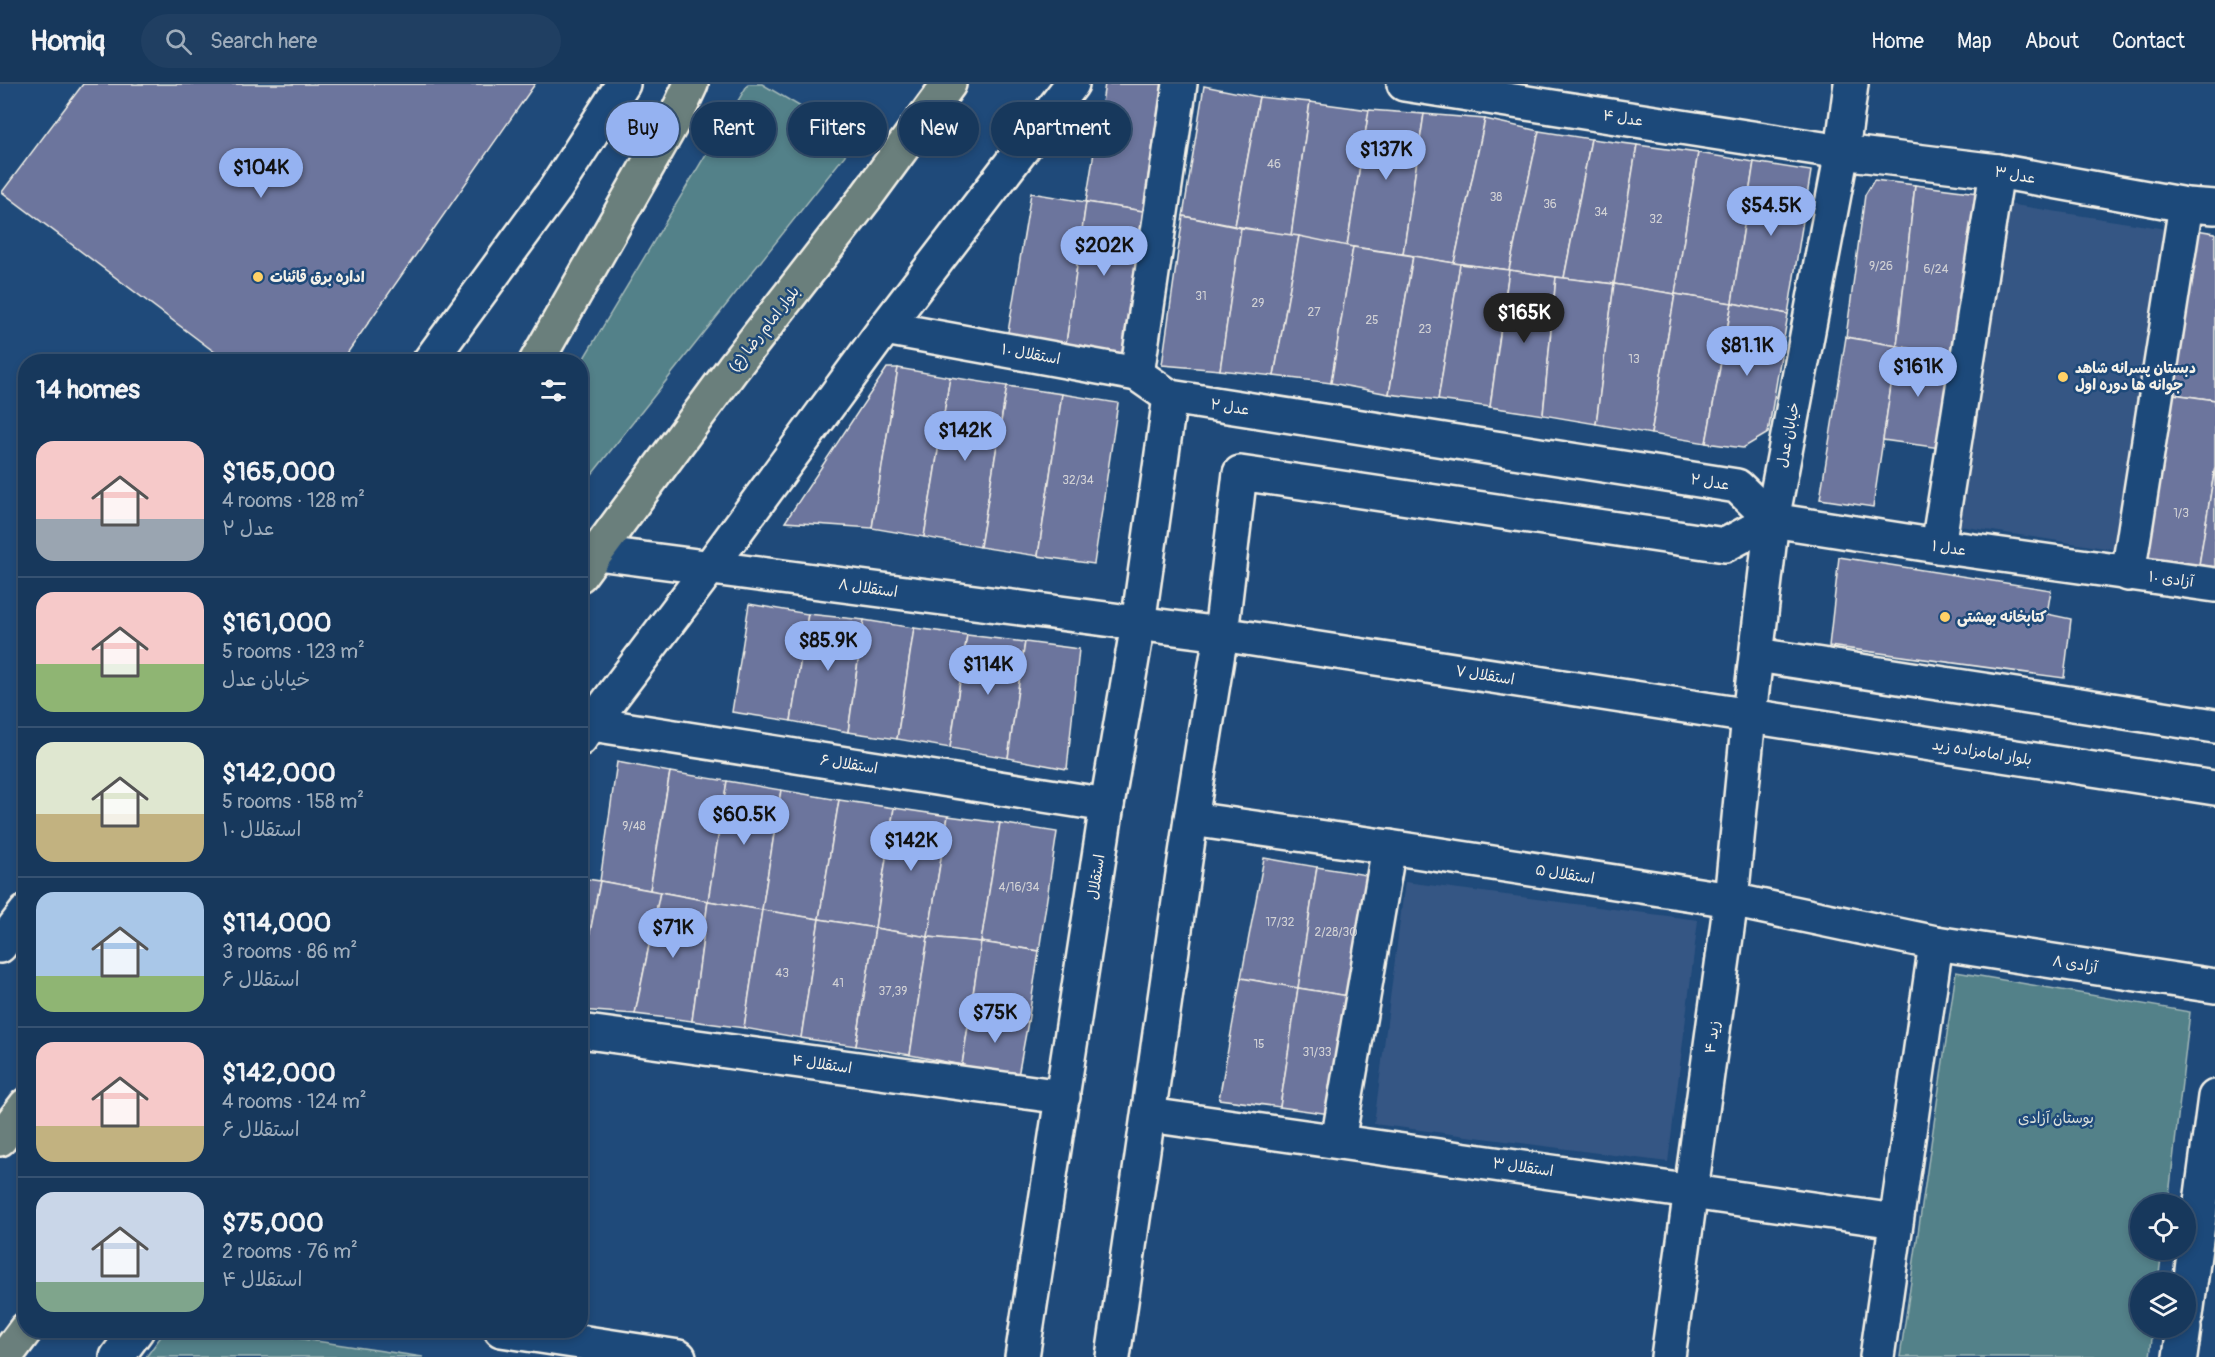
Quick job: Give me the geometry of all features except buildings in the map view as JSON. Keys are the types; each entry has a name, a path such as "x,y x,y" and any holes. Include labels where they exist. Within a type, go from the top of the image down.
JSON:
{"main road":[{"path":"541,354 677,114 691,84"},
{"name":"بلوار امام رضا (ع)","path":"589,564 733,368 866,197 949,84"},
{"path":"0,1139 18,1115"},
{"path":"5,1357 19,1338"}],"street":[{"path":"435,354 556,188 623,84"},
{"path":"588,729 885,328 1072,84"},
{"path":"1137,374 1180,84"},
{"name":"عدل ۴","path":"1404,84 1842,152"},
{"name":"خیابان عدل","path":"1749,716 1772,520 1842,152 1851,84"},
{"name":"عدل ۳","path":"1842,152 1997,171 2201,206"},
{"path":"1938,546 1997,171"},
{"path":"2128,574 2201,206"},
{"name":"استقلال ۱۰","path":"885,328 1137,374 1170,397"},
{"name":"عدل ۲","path":"1170,397 1737,486 1772,520"},
{"name":"استقلال","path":"1022,1357 1107,805 1138,624 1170,397"},
{"path":"1113,1357 1191,819 1221,634 1240,472 1725,545 1772,520"},
{"name":"عدل ۱","path":"1772,520 2128,574"},
{"name":"استقلال ۸","path":"589,564 710,567 1221,634"},
{"name":"آزادی ۱۰","path":"2128,574 2215,585"},
{"name":"استقلال ۷","path":"1221,634 1749,716"},
{"path":"1757,655 2215,726"},
{"name":"بلوار امامزاده زید","path":"1749,716 2215,788"},
{"name":"زید ۴","path":"1668,1357 1731,900 1749,716"},
{"name":"استقلال ۶","path":"588,732 1107,805"},
{"name":"استقلال ۵","path":"1191,819 1731,900 1936,943"},
{"path":"1338,1141 1389,847"},
{"path":"0,946 18,922"},
{"path":"1877,1357 1936,943"},
{"name":"آزادی ۸","path":"1936,943 2215,986"},
{"name":"استقلال ۴","path":"588,1031 1063,1097"},
{"path":"2203,1283 2215,1097"},
{"name":"استقلال ۳","path":"1149,1115 1896,1221"},
{"path":"117,1357 131,1338"},
{"path":"554,1338 679,1357"},
{"path":"2180,1357 2183,1338"}],"shaded area":[{"name":"دبستان پسرانه شاهد جوانه ها دوره اول","path":"2008,204 2166,229 2118,550 1960,526"},
{"path":"1405,882 1698,920 1668,1162 1374,1124"}],"green space":[{"path":"748,84 762,84 793,102 788,102 788,156 844,156 588,479 588,354 705,156 776,156 776,102 737,102"},
{"name":"بوستان آزادی","path":"1956,972 2190,1012 2169,1194 2130,1194 2130,1260 2161,1260 2159,1272 2130,1272 2130,1338 2152,1338 2150,1357 1900,1357"},
{"path":"160,1338 296,1338 423,1357 146,1357"}],"place":[{"name":"اداره برق قائنات","path":"258,277"},
{"name":"دبستان پسرانه شاهد جوانه ها دوره اول","path":"2063,377"},
{"name":"کتابخانه بهشتی","path":"1945,617"}]}
